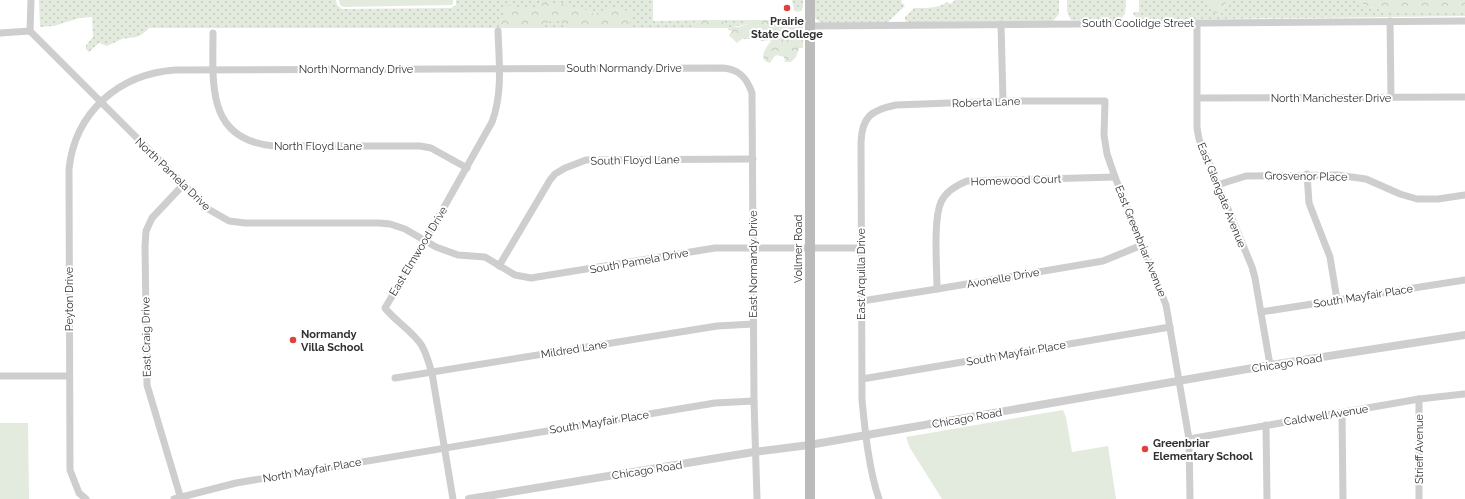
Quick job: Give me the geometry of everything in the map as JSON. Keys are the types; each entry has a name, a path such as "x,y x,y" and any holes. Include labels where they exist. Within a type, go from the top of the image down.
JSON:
{"main road":[{"name":"Vollmer Road","path":"810,0 810,499"}],"street":[{"path":"0,33 30,31 31,0"},
{"path":"1390,21 1391,97"},
{"name":"South Coolidge Street","path":"810,26 1465,21"},
{"name":"East Glengate Avenue","path":"1197,23 1197,128 1199,140 1252,267 1270,365"},
{"path":"1001,24 1003,101"},
{"name":"North Pamela Drive","path":"30,31 208,209 229,221 245,223 384,223 405,229 425,241"},
{"name":"East Elmwood Drive","path":"453,499 432,373 422,346 414,336 385,308 467,168 492,122 496,112 499,94 498,31"},
{"path":"213,33 213,70"},
{"name":"South Normandy Drive","path":"499,69 723,68 732,69 741,73 745,78"},
{"name":"North Normandy Drive","path":"101,103 120,86 149,74 165,71 499,69"},
{"name":"North Floyd Lane","path":"213,70 214,98 220,113 234,132 251,142 274,146 420,146 431,148 467,168"},
{"name":"East Normandy Drive","path":"745,78 752,93 754,452 756,499"},
{"name":"North Manchester Drive","path":"1198,98 1465,97"},
{"name":"Roberta Lane","path":"870,115 878,109 896,105 1003,101 1105,101"},
{"name":"East Greenbriar Avenue","path":"1105,101 1104,135 1107,154 1166,305 1189,439 1190,499"},
{"name":"Peyton Drive","path":"86,499 79,493 70,470 70,163 73,148 81,129 101,103"},
{"name":"East Arquilla Drive","path":"870,115 864,123 861,136 862,379 866,435 879,499"},
{"name":"South Floyd Lane","path":"499,266 544,188 556,174 565,168 586,160 753,159"},
{"path":"1307,174 1309,202 1330,257 1337,300"},
{"name":"Grosvenor Place","path":"1217,185 1246,176 1307,174 1337,175 1366,179 1417,199 1438,199 1465,195"},
{"name":"Homewood Court","path":"937,290 936,219 941,202 956,185 967,181 1115,177"},
{"name":"East Craig Drive","path":"178,498 147,385 146,231 152,218 183,185"},
{"name":"South Pamela Drive","path":"425,241 436,247 458,255 485,257 521,277 538,278 715,248 861,248"},
{"name":"Avonelle Drive","path":"862,301 937,290 1103,260 1142,245"},
{"name":"South Mayfair Place","path":"1261,312 1465,280"},
{"name":"Mildred Lane","path":"396,378 717,326 753,324"},
{"name":"South Mayfair Place","path":"862,379 1170,327"},
{"name":"Chicago Road","path":"469,499 754,452 809,445 1180,382 1270,365 1465,334"},
{"path":"0,376 70,376"},
{"name":"Caldwell Avenue","path":"1189,439 1419,399 1464,394"},
{"name":"Strieff Avenue","path":"1419,399 1419,499"},
{"name":"South Mayfair Place","path":"445,448 714,403 754,401"},
{"path":"1342,412 1343,499"},
{"path":"1266,425 1267,499"},
{"name":"North Mayfair Place","path":"178,498 236,483 445,448"}],"green space":[{"path":"39,0 336,0 337,5 342,9 451,8 456,5 456,0 653,0 653,21 699,20 691,25 691,28 149,28 137,37 122,39 107,46 99,43 89,52 86,49 86,45 93,37 92,17 79,18 54,26 40,27"},
{"path":"339,0 453,0 453,4 343,7 340,5"},
{"path":"792,0 803,0 803,7 801,11 797,12 794,10"},
{"path":"814,0 902,0 901,2 905,6 888,22 821,23 815,18"},
{"path":"955,0 1059,0 1059,14 1053,21 907,22 905,20 905,17 914,8 935,7 947,2 951,4"},
{"path":"1067,0 1126,0 1125,14 1119,20 1071,20 1067,12"},
{"path":"1139,0 1211,0 1208,2 1220,12 1228,0 1359,0 1365,6 1386,11 1465,11 1465,16 1139,20 1133,14 1134,12 1139,12"},
{"path":"1211,0 1228,0 1220,12 1214,13 1208,2"},
{"path":"1359,0 1465,0 1465,11 1386,11 1365,6"},
{"path":"547,1 589,10 593,14 601,13 605,7 619,8 623,11 630,10 632,12 631,21 628,28 570,28 559,21 551,21 545,24 543,28 501,28 499,24 501,18 504,16 505,5 528,9"},
{"path":"699,20 720,20 726,23 726,28 691,28 691,25"},
{"path":"720,20 750,20 748,24 726,28 726,24"},
{"path":"750,20 800,21 803,25 803,48 799,48 796,57 791,62 785,62 784,57 777,55 770,63 766,61 763,56 771,41 761,41 755,35 750,39 742,39 737,43 729,35 732,31 728,30 728,27 738,27 748,24"},
{"path":"1063,410 1066,417 1072,452 1108,446 1116,499 942,499 910,448 906,437"},
{"path":"0,423 28,423 29,499 0,499"}],"place":[{"name":"Prairie State College","path":"787,8"},
{"name":"Normandy Villa School","path":"293,340"},
{"name":"Greenbriar Elementary School","path":"1145,449"}]}
